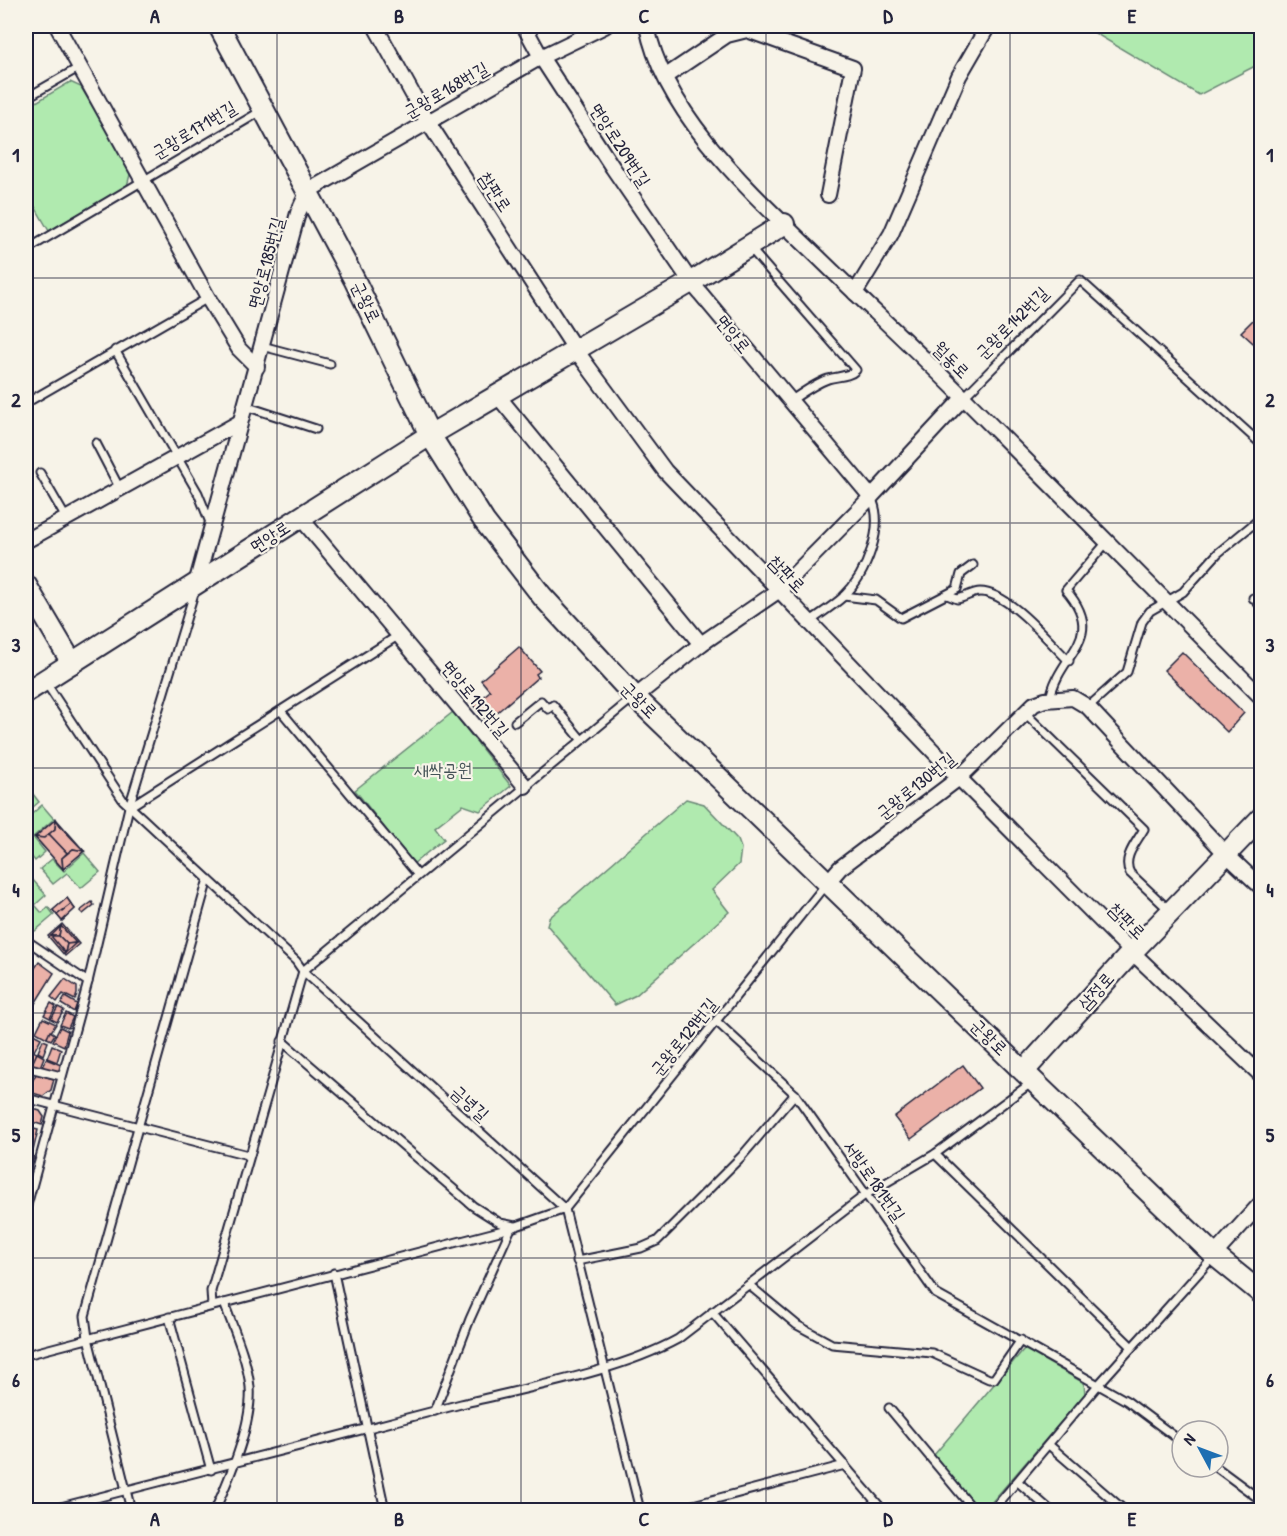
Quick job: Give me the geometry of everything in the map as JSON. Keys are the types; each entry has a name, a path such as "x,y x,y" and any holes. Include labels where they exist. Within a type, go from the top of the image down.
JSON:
{"main road":[{"name":"군왕로","path":"219,26 354,279 430,435 484,521 528,578 570,629 635,697 1214,1255 1262,1294"},
{"name":"면앙로","path":"26,692 430,435 691,282 784,224"},
{"path":"26,585 72,663"},
{"name":"삼정로","path":"1029,1076 1132,952 1262,817"}],"street":[{"name":"군왕로171번길","path":"57,26 208,298"},
{"name":"참판로","path":"375,26 428,122 575,349 665,471 959,778 1132,952 1259,1071"},
{"name":"면앙로209번길","path":"524,26 541,57 691,282"},
{"name":"군왕로168번길","path":"308,191 541,57 605,26"},
{"name":"월동로","path":"647,26 652,47 666,76 701,132 784,224 963,398 1262,698"},
{"path":"855,293 891,234 960,76 988,26"},
{"path":"666,76 727,35 747,30 853,68 828,195"},
{"name":"면앙로185번길","path":"196,584 298,213 308,191"},
{"name":"면앙로","path":"691,282 789,402"},
{"name":"면앙로185번길","path":"208,298 239,349 257,367"},
{"path":"497,394 701,644"},
{"name":"군왕로142번길","path":"635,697 701,644 778,591 871,497 963,398"},
{"path":"789,402 871,497"},
{"path":"26,541 240,422"},
{"name":"면앙로192번길","path":"300,518 525,786"},
{"name":"군왕로130번길","path":"827,883 840,868 959,778 1034,704 1073,698 1088,707"},
{"path":"1088,707 1226,854 1262,888"},
{"path":"1214,1255 1262,1202"}],"lane":[{"path":"26,98 80,67"},
{"name":"군왕로171번길","path":"26,250 263,110"},
{"path":"748,246 856,370 852,374 828,379 789,402"},
{"name":"군왕로142번길","path":"963,398 1080,280 1262,445"},
{"path":"26,403 208,298"},
{"path":"262,346 330,364"},
{"path":"116,350 178,456 198,493 211,525"},
{"path":"245,406 316,429"},
{"path":"96,443 120,489"},
{"path":"40,473 66,518"},
{"path":"809,622 844,596 864,564 877,527 877,509 871,497"},
{"path":"1088,707 1127,672 1142,622 1150,610 1183,592 1222,548 1262,517"},
{"path":"1050,700 1055,679 1069,661 1083,634 1082,616 1066,590 1107,542"},
{"path":"844,596 876,600 901,618 947,595 960,585 962,574 973,565"},
{"path":"26,1209 27,1196 88,982 129,807 196,584"},
{"path":"947,595 957,599 977,592 996,596 1022,615 1069,661"},
{"path":"1252,598 1262,607"},
{"path":"129,807 399,635"},
{"path":"45,680 116,792 129,807"},
{"path":"212,1306 211,1291 248,1155 303,971 417,874 635,697"},
{"path":"515,722 541,701 548,709 553,705 581,739"},
{"path":"281,711 417,874"},
{"path":"1024,712 1144,830 1128,858 1127,866 1131,873 1170,911"},
{"name":"금녕길","path":"129,807 296,961 303,971 565,1209"},
{"path":"132,1510 88,1338 85,1316 208,879"},
{"name":"군왕로129번길","path":"565,1209 827,883"},
{"path":"26,940 88,982"},
{"name":"서방로181번길","path":"716,1021 795,1095 936,1294 1099,1384 1127,1401 1170,1433"},
{"path":"282,1041 473,1206 500,1223 514,1227"},
{"path":"26,1067 61,1076"},
{"path":"50,1510 603,1368 660,1348 749,1285 866,1195 935,1154 1029,1076"},
{"path":"577,1261 640,1248 657,1241 741,1157 795,1095"},
{"path":"26,1098 248,1155"},
{"path":"935,1154 1132,1347"},
{"path":"26,1355 514,1227 565,1209 640,1510"},
{"path":"435,1411 471,1319 514,1227"},
{"path":"993,1510 1099,1384 1214,1255"},
{"path":"334,1273 385,1510"},
{"path":"749,1285 773,1307 819,1337 845,1347 932,1353 989,1379 994,1378 1021,1340"},
{"path":"215,1510 236,1463 250,1400 245,1362 224,1303"},
{"path":"712,1312 883,1510"},
{"path":"169,1317 211,1470"},
{"path":"889,1408 974,1510"},
{"path":"1049,1445 1124,1510"},
{"path":"674,1510 845,1465"},
{"path":"1230,1477 1262,1501"},
{"path":"1018,1482 1050,1510"}],"green space":[{"path":"1083,26 1261,26 1261,63 1199,95"},
{"path":"70,82 81,87 131,171 127,186 49,231 26,191 26,108"},
{"name":"새싹공원","path":"453,712 511,786 480,811 463,805 435,827 444,839 413,864 355,790"},
{"path":"26,785 39,802 26,813"},
{"path":"686,799 704,804 738,840 741,848 739,864 712,890 729,912 636,995 615,1005 547,925 549,918"},
{"path":"42,805 54,819 33,837 45,852 35,861 31,856 28,860 26,857 26,819"},
{"path":"84,853 100,872 81,888 67,873 53,884 40,869 52,859 64,871"},
{"path":"32,879 46,895 35,905 42,913 48,907 54,915 35,931 26,925 28,895 26,884"},
{"path":"1024,1349 1084,1383 1085,1394 985,1510 977,1510 934,1455"}],"building":[{"path":"1262,311 1262,351 1241,332"},
{"path":"519,647 540,671 536,674 538,677 487,721 473,705 490,691 481,680"},
{"path":"1182,652 1244,713 1227,732 1164,670"},
{"path":"56,819 84,851 63,869 35,837"},
{"path":"56,819 55,829 44,838 35,837"},
{"path":"56,819 84,851 73,849 67,853 49,834 55,829"},
{"path":"49,834 67,853 62,858 63,869 35,837 44,838"},
{"path":"73,849 84,851 63,869 62,858"},
{"path":"67,898 75,909 62,921 53,910"},
{"path":"67,898 71,904 57,915 53,910"},
{"path":"92,902 94,905 83,914 80,911"},
{"path":"71,904 75,909 62,921 57,915"},
{"path":"62,924 79,944 65,956 48,936"},
{"path":"61,926 59,936 51,936"},
{"path":"61,926 76,943 67,944 59,936"},
{"path":"51,936 59,936 67,944 65,953"},
{"path":"76,943 65,953 67,944"},
{"path":"39,962 54,973 26,1018 26,981"},
{"path":"65,979 77,987 75,1000 63,994 57,1002 51,997"},
{"path":"65,997 77,1004 74,1012 61,1004"},
{"path":"51,1003 56,1006 50,1018 44,1015"},
{"path":"58,1007 64,1010 57,1022 51,1019"},
{"path":"66,1013 73,1017 68,1028 60,1025"},
{"path":"43,1018 56,1024 47,1038 36,1032"},
{"path":"60,1027 68,1031 64,1046 53,1041"},
{"path":"50,1031 55,1034 51,1040 47,1038"},
{"path":"33,1034 41,1038 34,1051 27,1047"},
{"path":"43,1040 48,1042 43,1055 38,1052"},
{"path":"52,1045 61,1049 57,1062 47,1058"},
{"path":"26,1048 37,1053 31,1066 26,1064"},
{"path":"37,1053 44,1057 40,1067 32,1064"},
{"path":"46,1059 61,1065 59,1072 42,1067"},
{"path":"963,1065 980,1088 911,1139 894,1117"},
{"path":"36,1074 54,1079 51,1090 43,1096 26,1091 28,1079 33,1080"},
{"path":"26,1107 40,1111 44,1117 42,1125 26,1120"},
{"path":"26,1127 38,1130 33,1151 26,1149"},
{"path":"26,1154 34,1157 32,1163 26,1161"}]}
